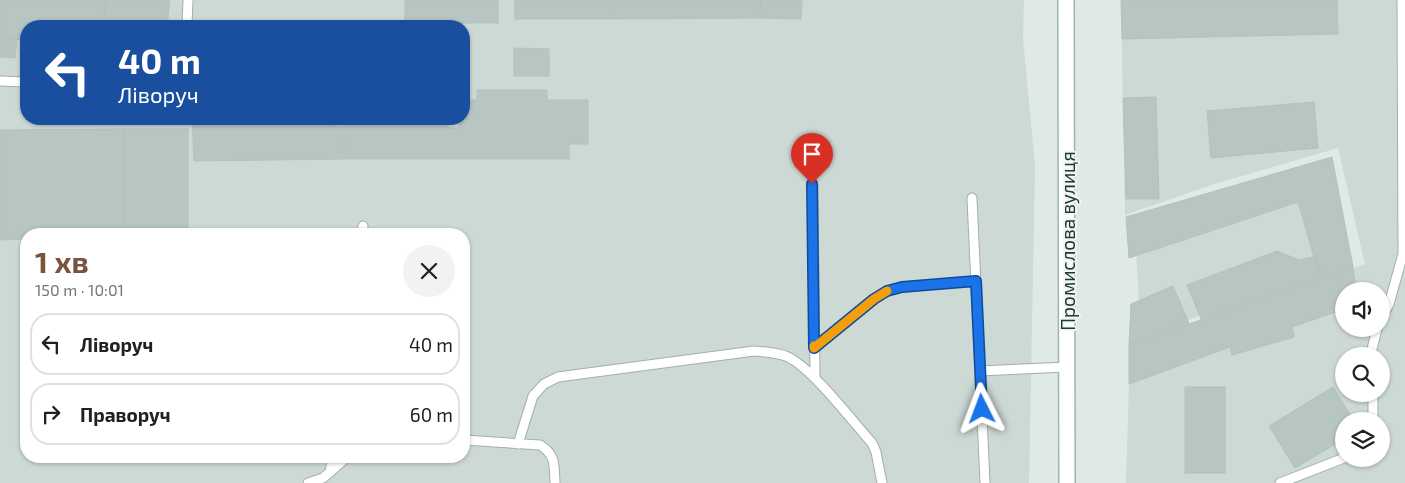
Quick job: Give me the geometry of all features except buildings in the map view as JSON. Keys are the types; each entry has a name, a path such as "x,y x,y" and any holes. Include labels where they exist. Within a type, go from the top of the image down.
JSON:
{"street":[{"name":"Промислова вулиця","path":"1066,0 1067,483"}],"lane":[{"path":"186,20 188,0"},
{"path":"1390,301 1404,254 1402,0"},
{"path":"0,81 20,82"},
{"path":"812,184 815,378"},
{"path":"972,198 985,483"},
{"path":"814,348 874,299 887,291 902,287 976,281"},
{"path":"518,444 533,396 544,384 558,377 754,351 772,352 788,357 815,378 872,443 878,457 882,483"},
{"path":"980,371 1067,367"},
{"path":"470,440 540,445 549,451 553,460 555,483"},
{"path":"1280,483 1335,462"},
{"path":"330,472 332,463"},
{"path":"313,482 323,478 340,463"}],"shaded area":[{"path":"0,0 1024,0 1023,39 1035,166 1029,483 0,483"},
{"path":"1121,0 1405,0 1405,483 1126,483 1129,384 1133,347 1365,264 1338,148 1214,184 1125,215"},
{"path":"1318,166 1348,261 1191,319 1141,334 1134,219"}],"slow traffic":[{"path":"814,346 814,348 874,299 887,291"}],"route":[{"path":"812,184 814,348 874,299 887,291 902,287 976,281 982,409"}]}
